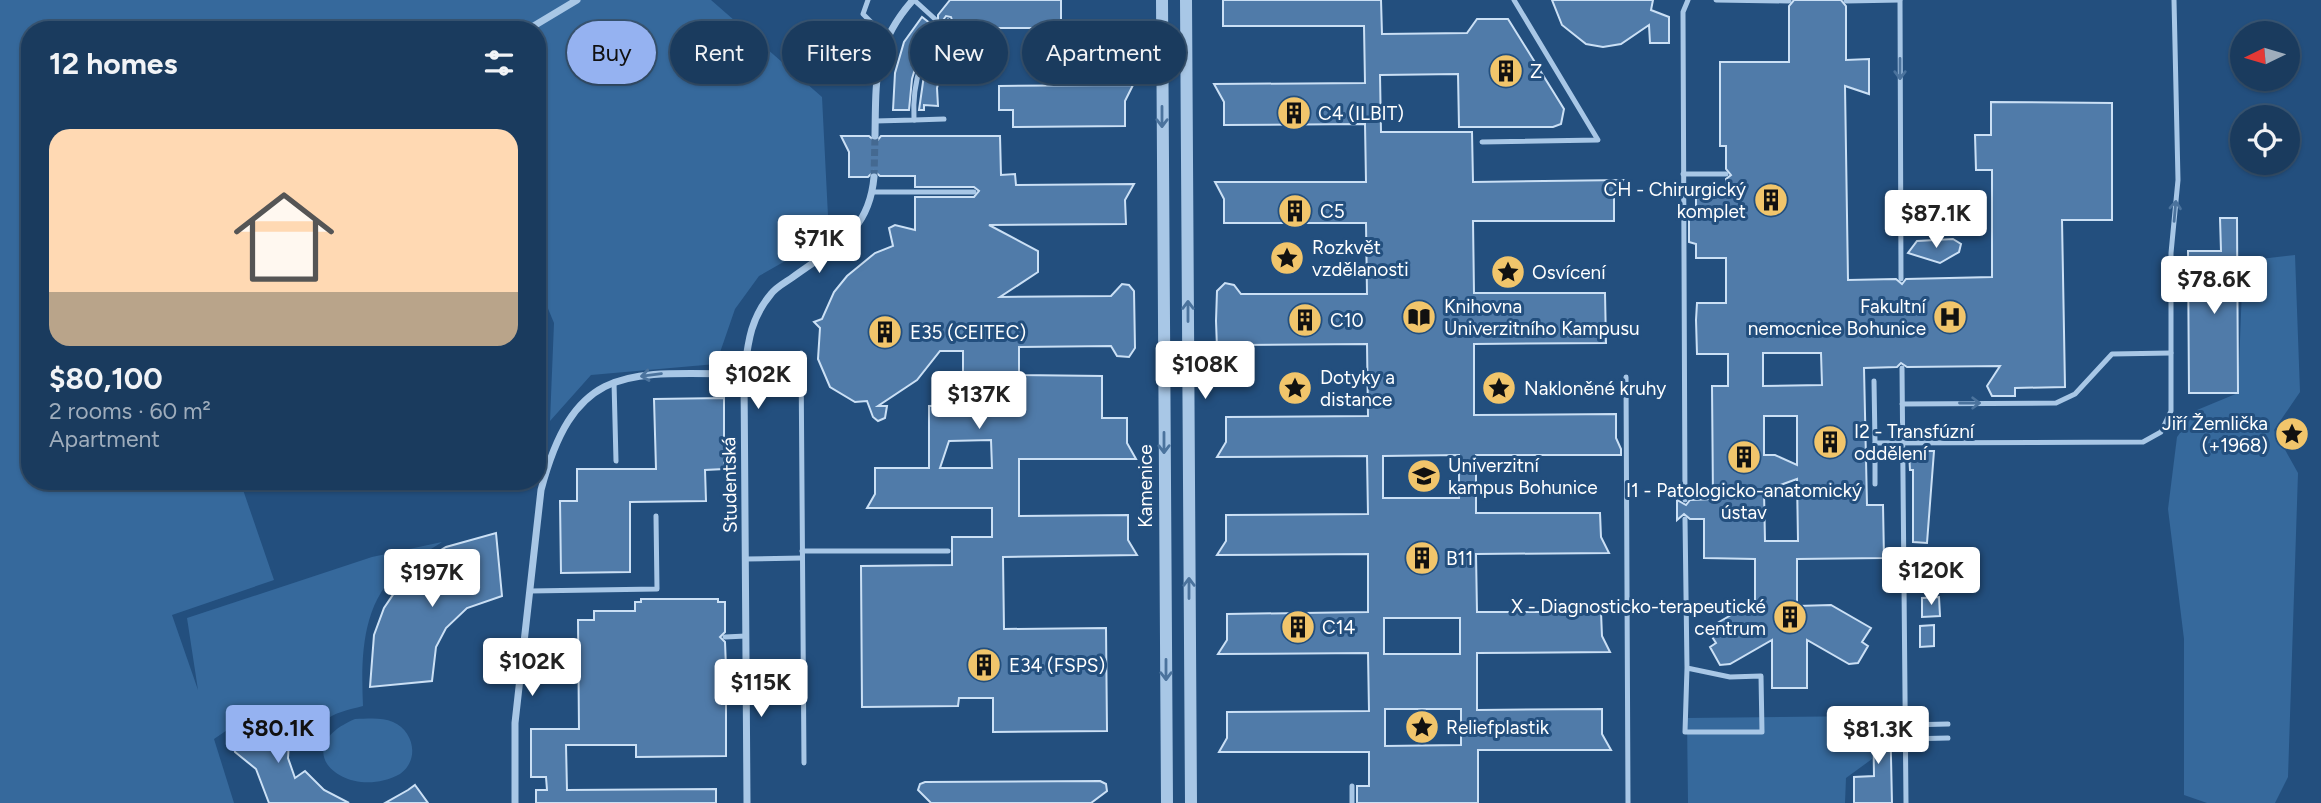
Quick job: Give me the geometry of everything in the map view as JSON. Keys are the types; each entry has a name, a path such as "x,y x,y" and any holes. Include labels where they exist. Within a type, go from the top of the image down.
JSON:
{"street":[{"path":"542,21 577,0"},
{"path":"896,24 914,0"},
{"name":"Kamenice","path":"1162,0 1167,803"},
{"path":"1186,0 1191,803"},
{"path":"875,136 877,84"},
{"name":"Studentská","path":"747,803 744,374 749,330 772,292 843,242 868,210 874,177"},
{"path":"546,470 550,454 565,424 584,398 614,382 658,373 744,374"},
{"path":"515,803 515,723 541,490"}],"lane":[{"path":"867,0 863,14 870,21"},
{"path":"914,0 935,19"},
{"path":"1482,142 1598,140 1514,0"},
{"path":"1685,500 1683,12 1688,0"},
{"path":"1716,0 1788,1"},
{"path":"1846,1 1900,0 1901,279"},
{"path":"1875,443 2143,442 2161,432 2171,411 2171,253 2178,180 2174,0"},
{"path":"914,120 916,84"},
{"path":"876,121 944,119"},
{"path":"1683,174 1726,174"},
{"path":"873,192 974,192"},
{"path":"1902,404 2056,403 2075,394 2112,354 2171,352"},
{"path":"801,353 804,763"},
{"path":"1902,368 1906,803"},
{"path":"1626,377 1628,803"},
{"path":"1874,381 1875,484"},
{"path":"614,382 616,461"},
{"path":"530,591 657,589 656,516"},
{"path":"1685,519 1685,732 1762,732 1761,676 1730,677 1687,668"},
{"path":"746,559 948,551"},
{"path":"726,637 746,636"},
{"path":"726,673 746,673"},
{"path":"1906,725 1948,724"},
{"path":"1906,738 1948,738"},
{"path":"1352,786 1352,803"}],"shaded area":[{"path":"0,0 711,0 735,21 670,21 670,84 768,84 768,50 782,62 782,84 807,84 822,97 829,236 759,276 735,309 716,364 591,375 550,421 554,323 546,304 546,21 21,21 21,490 243,490 274,580 172,615 198,690 187,618 372,557 442,542 401,569 378,598 366,632 362,669 363,706 331,716 305,740 292,747 294,728 279,711 236,724 214,739 234,803 0,803"},
{"path":"2295,255 2300,392 2274,430 2298,473 2288,777 2275,803 2207,803 2184,795 2184,639 2168,509 2177,437 2197,410 2238,393 2243,261"},
{"path":"1872,716 1872,759 1846,778 1845,803 1688,803 1687,718"},
{"path":"355,719 389,720 406,732 412,746 412,754 400,774 380,781 361,782 344,777 331,769 324,757 325,744 334,731"}],"building":[{"path":"950,0 1061,0 1061,21 1022,21 1022,28 1008,28 1008,21 952,21 951,17 946,16 942,21 938,21 938,15"},
{"path":"1223,0 1381,0 1382,34 1467,33 1477,19 1508,19 1564,109 1561,124 1553,127 1459,127 1458,74 1380,75 1381,132 1472,132 1473,182 1623,180 1614,196 1614,221 1473,221 1474,293 1605,293 1606,343 1474,344 1474,415 1616,414 1616,438 1621,449 1621,455 1476,455 1476,513 1600,513 1601,537 1609,553 1476,554 1477,612 1601,612 1602,636 1610,652 1477,653 1477,710 1602,709 1602,734 1611,750 1478,750 1478,803 1357,803 1357,786 1369,786 1369,752 1219,752 1227,738 1227,712 1369,711 1368,653 1218,654 1227,640 1227,614 1368,612 1368,554 1217,555 1226,541 1226,515 1368,514 1367,456 1217,457 1226,442 1226,417 1368,416 1367,344 1240,345 1234,355 1225,356 1217,348 1216,321 1217,291 1225,283 1234,285 1241,294 1367,294 1366,223 1224,223 1224,199 1215,182 1366,182 1365,124 1224,125 1224,102 1214,84 1365,83 1364,26 1223,26","holes":["1459,455 1459,498 1383,498 1383,456","1384,618 1460,618 1460,654 1384,654","1385,709 1461,709 1461,745 1385,746"]},
{"path":"1552,0 1653,0 1651,10 1669,17 1669,43 1650,43 1649,25 1621,44 1603,47 1586,44 1562,25"},
{"path":"1794,0 1841,0 1846,6 1846,60 1869,59 1869,94 1845,86 1848,280 1896,279 1902,284 1906,279 1992,277 1992,170 1976,170 1975,135 1991,135 1991,102 2112,103 2112,220 2062,220 2065,387 2015,388 2015,396 1992,396 1987,386 2000,366 1907,367 1901,363 1897,367 1864,368 1867,505 1883,505 1884,558 1797,559 1797,606 1831,605 1871,628 1862,642 1868,646 1858,663 1849,664 1807,640 1807,688 1772,688 1772,640 1730,664 1720,665 1710,647 1716,643 1707,629 1755,601 1755,559 1704,558 1704,519 1690,519 1684,514 1677,520 1677,500 1686,505 1690,500 1713,499 1712,386 1728,386 1728,354 1697,354 1696,320 1697,303 1726,303 1726,258 1696,258 1696,244 1689,242 1689,212 1696,212 1696,188 1726,187 1726,179 1731,175 1726,169 1726,146 1720,146 1720,62 1789,62 1789,6","holes":["1763,353 1821,353 1822,385 1763,386","1764,416 1797,416 1797,465 1775,455 1764,455","1797,479 1798,541 1765,541 1764,491"]},
{"path":"910,34 912,84 909,110 893,110 896,70 904,42"},
{"path":"923,84 938,84 938,106 924,105 924,110 919,110"},
{"path":"1133,85 1125,101 1125,126 1013,127 1013,110 999,110 999,86"},
{"path":"841,136 869,136 876,142 881,136 1000,136 1001,175 1015,174 1016,185 1134,184 1125,200 1126,224 989,225 1038,251 1038,272 1000,297 1111,296 1122,284 1129,285 1134,291 1135,348 1129,357 1117,356 1111,346 1019,347 1019,375 1102,376 1102,418 1127,418 1127,443 1136,459 1019,459 1019,516 1128,515 1128,540 1137,555 1003,557 1004,629 1106,628 1107,731 993,732 993,698 959,698 958,706 862,707 861,566 952,565 952,537 992,537 992,508 867,508 875,494 875,468 929,468 929,406 963,405 963,351 940,351 917,380 878,406 887,406 885,418 878,421 873,417 867,401 855,402 830,387 818,359 820,328 814,322 822,319 834,292 847,276 875,253 893,246 889,228 895,225 915,230 915,197 974,197 979,191 974,187 915,187 915,176 880,176 874,171 868,177 849,177 849,152","holes":["991,440 992,468 940,468 949,441"]},
{"path":"2220,218 2237,218 2238,393 2189,393 2188,251 2221,251"},
{"path":"1953,239 1961,244 1959,252 1940,263 1908,253 1917,241"},
{"path":"724,398 724,469 705,470 706,501 630,502 630,572 561,573 560,501 577,501 577,469 656,469 654,399"},
{"path":"1909,451 1934,451 1927,543 1913,542 1913,470 1910,470"},
{"path":"496,533 502,596 467,608 446,628 436,647 432,681 370,687 374,635 384,608 401,583 423,561 446,547"},
{"path":"1939,597 1940,616 1922,617 1922,598"},
{"path":"641,599 718,599 718,602 725,602 725,632 720,637 725,642 726,668 721,674 726,678 726,756 636,757 636,745 566,745 567,790 716,789 716,803 536,803 536,790 547,790 546,777 531,777 531,729 579,729 578,620 594,620 594,611 635,611 635,602 641,602"},
{"path":"1934,625 1934,646 1920,647 1920,626"},
{"path":"1873,712 1890,712 1892,803 1854,803 1854,777 1874,776"},
{"path":"277,719 290,726 288,758 295,778 305,771 324,790 349,803 269,803 256,769 235,752 233,742 238,734 256,724"},
{"path":"1100,781 1106,784 1107,791 1091,803 931,803 918,790 920,784 925,782"},
{"path":"415,785 428,803 385,803 408,790"}],"tunnel":[{"path":"874,177 875,136"}],"place":[{"name":"Z","path":"1506,71"},
{"name":"C4 (ILBIT)","path":"1294,113"},
{"name":"CH - Chirurgický komplet","path":"1771,200"},
{"name":"C5","path":"1295,211"},
{"name":"Rozkvět vzdělanosti","path":"1287,258"},
{"name":"Osvícení","path":"1508,272"},
{"name":"Knihovna Univerzitního Kampusu","path":"1419,317"},
{"name":"Fakultní nemocnice Bohunice","path":"1950,317"},
{"name":"C10","path":"1305,320"},
{"name":"E35 (CEITEC)","path":"885,332"},
{"name":"Dotyky a distance","path":"1295,388"},
{"name":"Nakloněné kruhy","path":"1499,388"},
{"name":"Jiří Žemlička (+1968)","path":"2292,434"},
{"name":"I2 - Transfúzní oddělení","path":"1830,442"},
{"name":"I1 - Patologicko-anatomický ústav","path":"1744,457"},
{"name":"Univerzitní kampus Bohunice","path":"1424,476"},
{"name":"B11","path":"1422,558"},
{"name":"X - Diagnosticko-terapeutické centrum","path":"1790,617"},
{"name":"C14","path":"1298,627"},
{"name":"E34 (FSPS)","path":"984,665"},
{"name":"Reliefplastik","path":"1422,727"}]}
